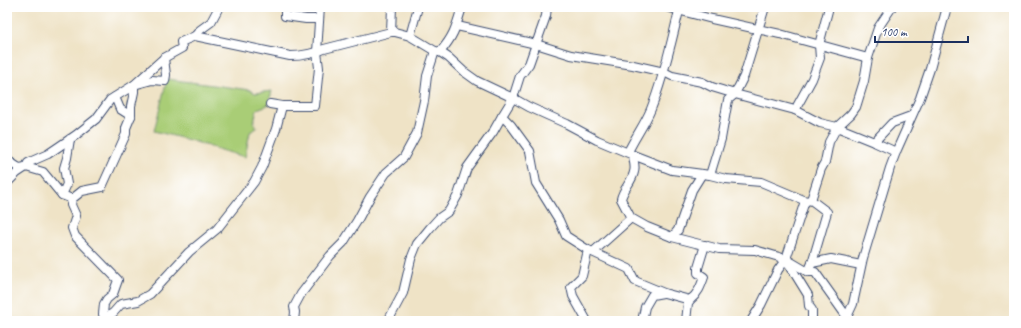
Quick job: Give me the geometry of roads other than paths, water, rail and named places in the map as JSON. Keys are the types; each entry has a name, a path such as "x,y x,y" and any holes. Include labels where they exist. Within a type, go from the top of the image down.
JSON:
{"street":[{"path":"7,183 17,173 26,168 28,163 48,154 96,119 110,100 134,85 164,58 182,48 181,42 195,36 200,30 211,22 219,7"},
{"path":"285,7 285,16 319,19"},
{"path":"270,104 282,106 315,106 319,68 317,52 320,7"},
{"path":"391,32 392,7"},
{"path":"410,36 418,7"},
{"path":"294,321 294,307 301,294 330,256 343,243 386,173 404,158 417,133 424,101 427,76 437,52 451,38 457,26 462,7"},
{"path":"388,321 403,293 411,259 417,244 439,218 449,211 458,195 466,168 493,132 513,98 520,76 529,64 546,16 547,7"},
{"path":"666,7 712,20 758,29 868,58"},
{"path":"672,236 678,230 692,190 706,175 721,139 728,100 735,94 744,76 765,7"},
{"path":"795,110 812,79 820,58 819,45 829,7"},
{"path":"751,321 761,305 778,270 786,259 808,200 825,162 829,142 837,127 856,107 864,81 868,58 878,28 892,7"},
{"path":"847,319 853,304 868,239 896,152 920,98 930,69 947,7"},
{"path":"680,11 664,72 648,116 636,136 631,154 635,170 621,199 631,218 647,227 672,236 719,249 755,250 786,259 808,272 815,272 847,319"},
{"path":"457,26 536,44 571,55 633,65 664,72 672,76 702,82 712,87 735,94 795,110 820,123 837,127 896,152"},
{"path":"195,36 290,56 302,56 391,32 410,36 449,58 477,81 597,140 672,170 726,179 760,182 808,200 827,212 808,272"},
{"path":"134,85 152,80 165,81 166,75 164,58"},
{"path":"134,85 131,116 120,148 102,187 82,191 72,199 71,205 76,216 72,228 75,236 118,280 113,294 104,304 104,318 113,313 121,304 138,301 150,294 189,252 217,229 254,182 262,167 276,129 282,106"},
{"path":"115,97 120,109 131,116"},
{"path":"502,116 511,125 530,151 536,183 559,220 566,236 591,251 628,269 635,281 664,293 690,300"},
{"path":"874,142 892,123 911,116"},
{"path":"62,195 67,184 64,168 70,139"},
{"path":"7,160 19,168 43,172 62,195 72,199"},
{"path":"587,321 573,296 571,287 582,276 591,251 631,218"},
{"path":"686,321 688,303 701,286 704,277 698,273 698,268 705,245"},
{"path":"786,259 808,295 809,306 812,310 812,321"},
{"path":"812,263 831,259 861,266"},
{"path":"642,321 645,307 652,295 664,293"}]}
